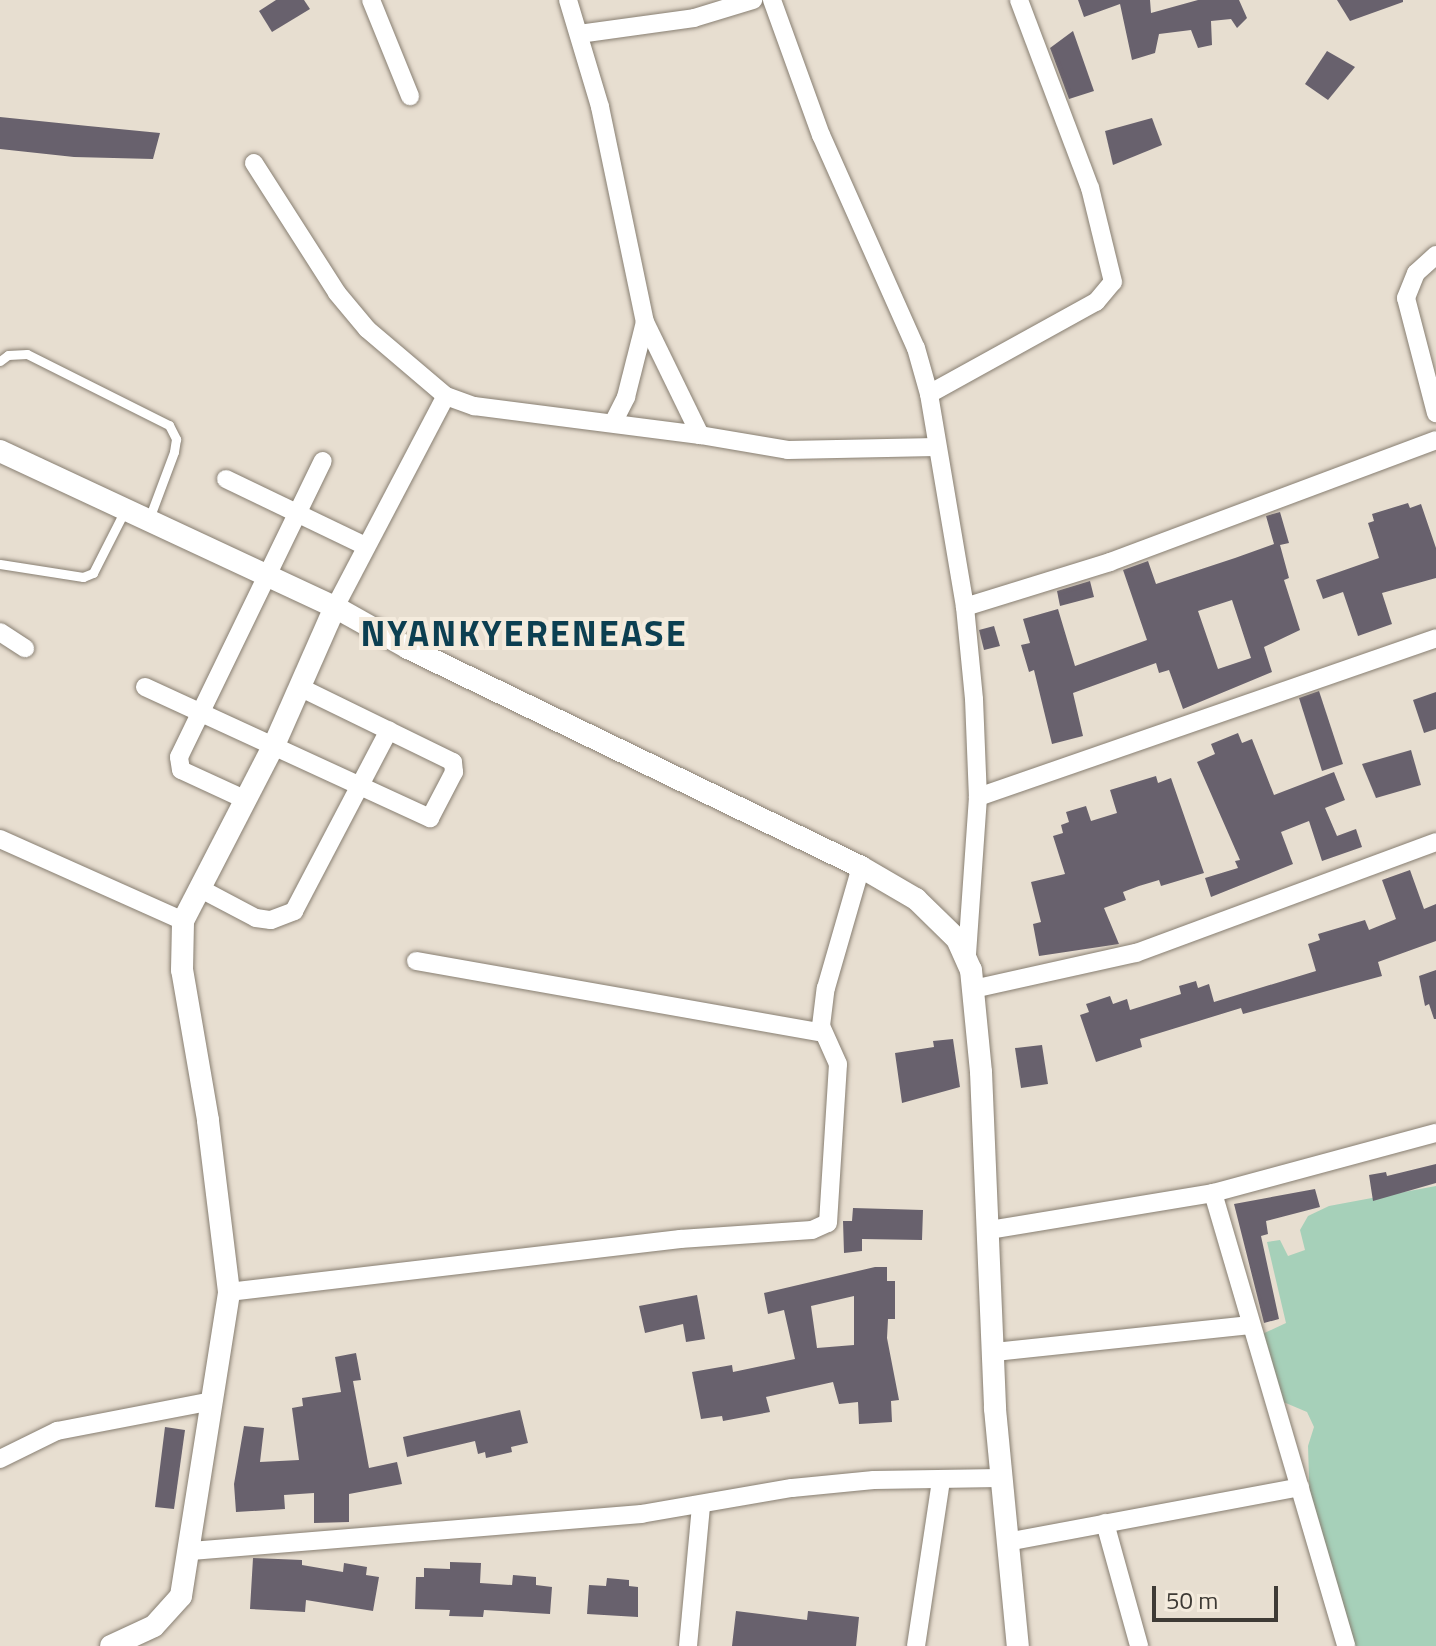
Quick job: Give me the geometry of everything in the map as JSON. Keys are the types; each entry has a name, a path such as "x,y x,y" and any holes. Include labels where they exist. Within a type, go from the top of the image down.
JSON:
{"street":[{"path":"371,0 410,96"},
{"path":"568,0 600,107 645,322 700,435"},
{"path":"579,34 694,18 753,0"},
{"path":"772,0 821,135 916,348 929,394 965,607 978,797 967,954 973,989 990,1230 1000,1478 1018,1646"},
{"path":"929,394 1096,302 1111,288 1113,270 1090,188 1019,0"},
{"path":"254,163 347,305 423,381 446,396 474,406 614,421 788,450 936,447"},
{"path":"1436,255 1416,273 1406,298 1436,413"},
{"path":"614,421 626,397 645,322"},
{"path":"111,1646 154,1626 172,1611 181,1596 191,1551 229,1292 208,1120 182,970 183,921 275,743 365,546 446,396"},
{"path":"965,607 1110,562 1436,440"},
{"path":"0,451 335,607 408,648 861,867 934,912 967,954"},
{"path":"244,799 178,764 323,461"},
{"path":"226,479 365,546"},
{"path":"0,632 25,648"},
{"path":"978,797 1436,638"},
{"path":"145,687 275,743 430,818 454,772 447,757 301,688"},
{"path":"199,888 256,918 271,920 294,911 389,730"},
{"path":"0,839 183,921"},
{"path":"973,989 1136,953 1436,842"},
{"path":"229,1292 680,1239 812,1230 828,1223 838,1064 823,1033 826,988 861,867"},
{"path":"416,961 823,1033"},
{"path":"990,1230 1213,1193 1436,1133"},
{"path":"1213,1193 1249,1325 1346,1646"},
{"path":"994,1352 1249,1325"},
{"path":"0,1459 57,1431 213,1401"},
{"path":"191,1551 701,1506 792,1488 1000,1478"},
{"path":"916,1646 941,1480"},
{"path":"1007,1542 1300,1487"},
{"path":"688,1646 701,1506"},
{"path":"1105,1523 1139,1646"}],"lane":[{"path":"0,361 8,355 27,354 169,425 176,439 174,452 149,521"},
{"path":"0,564 83,577 93,573 125,510"}],"green space":[{"path":"1436,1186 1436,1646 1348,1646 1310,1510 1308,1446 1314,1427 1307,1412 1281,1401 1260,1335 1286,1323 1267,1242 1280,1240 1288,1256 1305,1250 1300,1230 1308,1216 1329,1206"}],"building":[{"path":"276,0 304,0 310,9 272,32 259,11"},
{"path":"1078,0 1150,0 1151,13 1198,0 1239,0 1247,18 1237,28 1231,19 1211,21 1212,45 1198,48 1191,30 1159,34 1155,53 1132,60 1120,4 1084,17"},
{"path":"1337,0 1403,0 1403,2 1350,21"},
{"path":"1073,31 1094,91 1069,99 1050,48"},
{"path":"1327,51 1355,67 1328,100 1305,84"},
{"path":"0,117 160,133 153,159 74,157 0,149"},
{"path":"1152,118 1162,145 1113,165 1105,131"},
{"path":"1408,503 1410,508 1421,504 1436,548 1436,578 1382,593 1392,624 1358,636 1343,592 1323,599 1316,580 1379,558 1368,523 1374,521 1372,514"},
{"path":"1280,512 1289,543 1280,545 1289,578 1284,580 1300,630 1264,647 1272,672 1183,709 1169,670 1159,673 1156,663 1073,693 1083,736 1052,744 1034,670 1029,672 1021,645 1030,643 1023,619 1058,609 1075,666 1147,640 1123,570 1148,561 1156,584 1274,544 1266,516","holes":["1232,600 1251,658 1218,669 1198,611"]},
{"path":"1090,581 1094,597 1060,606 1057,591"},
{"path":"994,626 1000,646 984,650 979,630"},
{"path":"1319,691 1343,764 1322,771 1299,698"},
{"path":"1436,692 1436,729 1424,733 1413,700"},
{"path":"1238,733 1242,743 1252,739 1274,795 1334,772 1345,800 1325,808 1337,836 1356,829 1362,847 1322,861 1309,821 1281,832 1293,864 1211,897 1205,878 1238,868 1235,861 1240,860 1197,762 1215,754 1211,744"},
{"path":"1411,750 1421,785 1376,798 1362,764"},
{"path":"1156,776 1158,783 1171,778 1204,873 1161,886 1159,880 1123,892 1126,900 1104,908 1119,944 1039,956 1033,924 1041,922 1031,882 1065,874 1053,836 1063,833 1061,825 1069,822 1066,812 1086,806 1091,821 1117,813 1110,790"},
{"path":"1410,870 1424,909 1436,904 1436,941 1378,962 1382,976 1243,1014 1241,1008 1140,1039 1142,1047 1096,1062 1080,1015 1089,1012 1086,1004 1110,996 1113,1004 1127,999 1130,1010 1181,994 1179,986 1196,981 1198,988 1209,984 1214,1002 1316,971 1308,944 1320,940 1318,934 1365,920 1369,930 1396,919 1382,880"},
{"path":"1436,970 1434,1019 1429,1004 1425,1006 1419,976"},
{"path":"953,1039 960,1087 902,1103 895,1053 934,1047 933,1041"},
{"path":"1042,1045 1048,1084 1021,1088 1015,1048"},
{"path":"1436,1164 1436,1183 1373,1201 1369,1175 1386,1172 1387,1176"},
{"path":"1315,1189 1320,1207 1266,1221 1268,1234 1261,1236 1279,1319 1264,1323 1234,1204"},
{"path":"853,1208 923,1210 922,1240 862,1239 862,1251 844,1253 843,1221 852,1221"},
{"path":"875,1267 887,1267 887,1281 895,1281 895,1319 888,1319 887,1338 899,1400 891,1401 892,1422 859,1424 858,1402 839,1404 833,1382 766,1397 770,1412 723,1421 722,1416 701,1419 692,1372 732,1365 733,1372 795,1359 784,1310 768,1314 764,1293","holes":["854,1296 854,1345 817,1348 811,1306"]},
{"path":"697,1295 705,1339 686,1342 683,1324 645,1333 639,1306"},
{"path":"356,1353 361,1380 353,1381 369,1468 397,1462 402,1484 349,1494 349,1522 314,1523 314,1493 284,1495 285,1509 236,1512 234,1484 244,1426 264,1428 260,1462 299,1460 292,1408 303,1406 302,1398 341,1392 335,1357"},
{"path":"520,1410 528,1443 511,1447 512,1452 486,1458 485,1452 478,1454 475,1441 407,1457 403,1437"},
{"path":"165,1427 185,1430 174,1509 155,1507"},
{"path":"253,1558 302,1560 302,1565 343,1572 344,1563 367,1567 366,1575 379,1577 373,1611 306,1600 305,1612 250,1609"},
{"path":"450,1562 481,1563 480,1583 512,1585 513,1575 536,1577 536,1585 552,1587 550,1614 484,1610 483,1617 449,1616 450,1610 415,1609 416,1577 424,1577 424,1568 450,1569"},
{"path":"607,1578 629,1580 629,1586 638,1587 638,1617 587,1614 589,1585 606,1586"},
{"path":"736,1611 807,1620 808,1611 859,1617 856,1646 732,1646"}],"district":[{"name":"NYANKYERENEASE","path":"524,633"}]}
